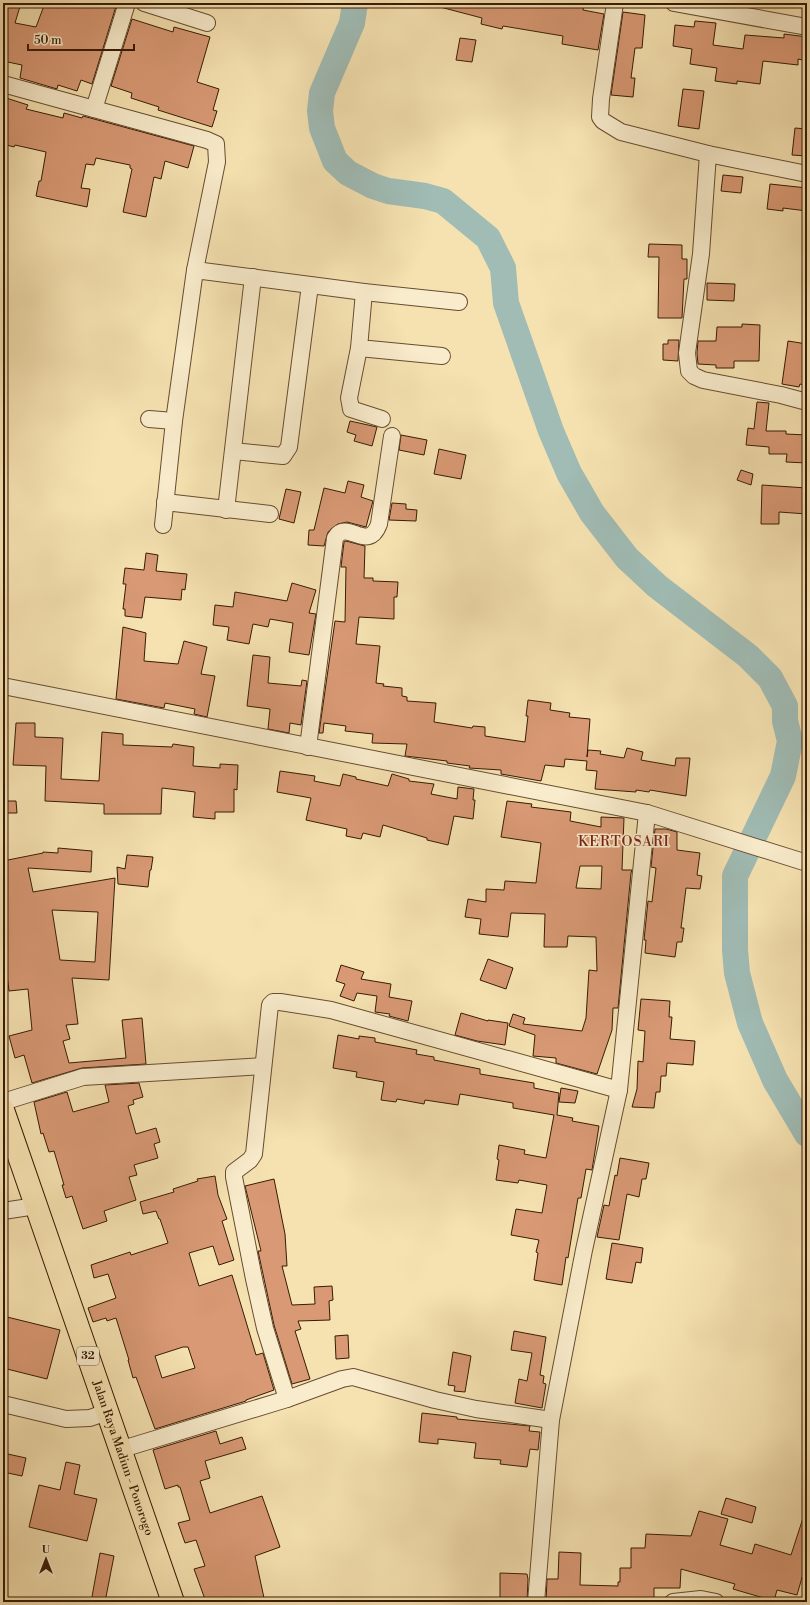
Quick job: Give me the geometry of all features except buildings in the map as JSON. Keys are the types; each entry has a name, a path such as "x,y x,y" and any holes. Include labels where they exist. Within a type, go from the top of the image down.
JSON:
{"highway":[{"name":"Jalan Raya Madiun - Ponorogo","path":"3,1110 119,1450 173,1602"}],"street":[{"path":"94,110 128,3"},
{"path":"144,3 207,23"},
{"path":"615,3 600,99 600,116 603,121 621,132 708,154 807,174"},
{"path":"674,3 807,27"},
{"path":"3,84 207,140 216,144 217,162 195,270 174,421 162,525"},
{"path":"708,154 701,254 687,353 689,371 694,376 703,380 807,402"},
{"path":"195,270 364,292 459,302"},
{"path":"226,510 253,277"},
{"path":"233,451 283,456 289,447 310,285"},
{"path":"364,292 359,348 349,398 351,409 382,419"},
{"path":"359,348 442,356"},
{"path":"149,419 174,421"},
{"path":"308,747 335,538 337,534 341,532 347,531 366,537 371,536 376,531 379,524 392,436"},
{"path":"165,502 270,514"},
{"path":"3,686 646,813 732,838 807,863"},
{"path":"536,1602 551,1420 584,1250 619,1090 646,813"},
{"path":"287,1399 257,1293 234,1177 234,1172 250,1160 254,1154 268,1008 273,1002 331,1010 619,1090"},
{"path":"3,1102 83,1077 263,1066"},
{"path":"3,1212 36,1206"},
{"path":"119,1450 287,1399 342,1378 353,1377 435,1400 476,1409 551,1420"},
{"path":"3,1404 66,1419 90,1418 107,1412"},
{"path":"673,1602 701,1599 716,1602"}],"waterway":[{"path":"355,3 352,23 322,93 320,111 322,128 335,161 348,173 373,186 388,191 425,196 443,201 488,238 503,268 506,303 551,431 569,473 592,513 627,558 657,586 748,656 770,678 785,706 785,721 790,741 783,776 735,876 735,950 737,973 750,1023 775,1080 807,1134"}],"district":[{"name":"KERTOSARI","path":"624,842"}]}
